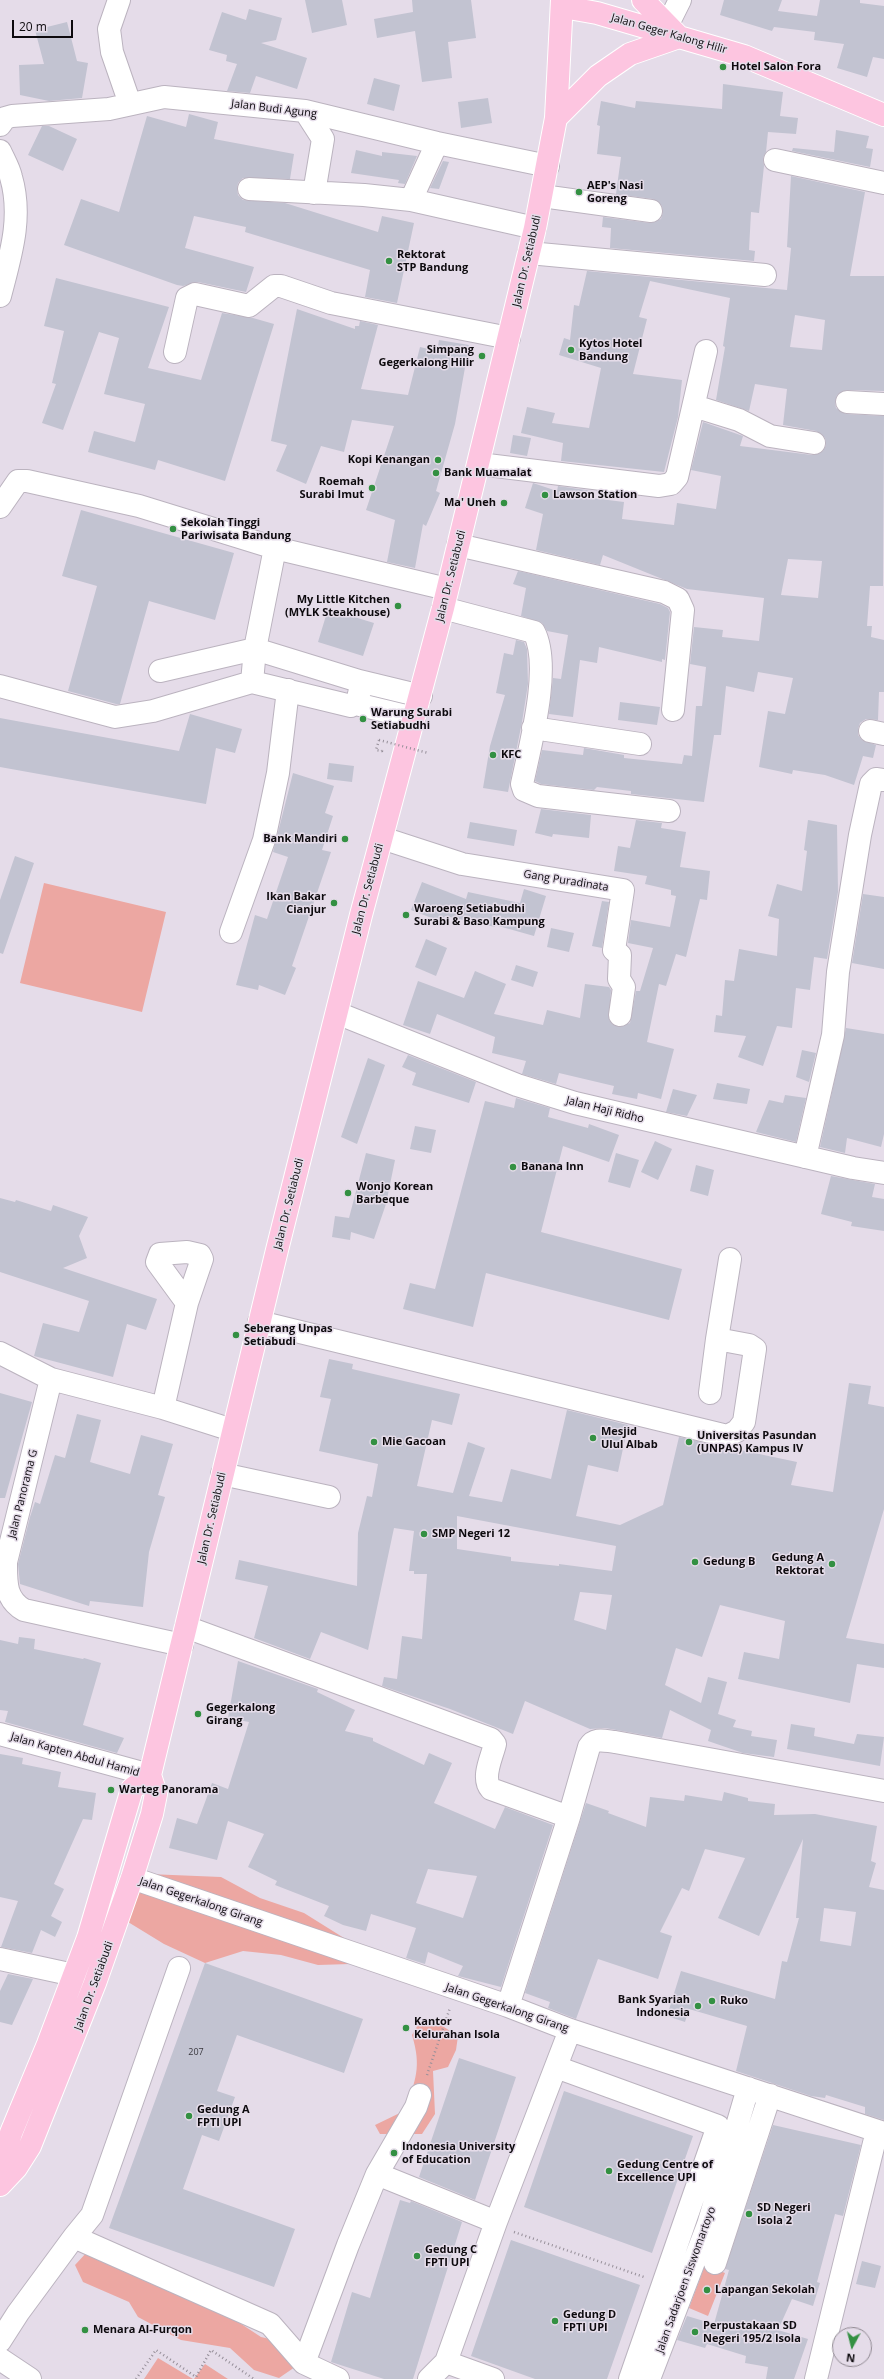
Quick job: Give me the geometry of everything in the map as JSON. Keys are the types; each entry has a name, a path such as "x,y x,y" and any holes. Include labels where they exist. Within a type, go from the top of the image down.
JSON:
{"main road":[{"path":"556,118 598,76 630,54 673,30 643,0"},
{"name":"Jalan Geger Kalong Hilir","path":"562,4 673,30 744,56 884,115"},
{"name":"Jalan Dr. Setiabudi","path":"0,2185 16,2168 30,2146 70,2049 132,1878 156,1794 150,1776 232,1430 382,838 421,696 536,228 556,118 562,4"},
{"name":"Jalan Dr. Setiabudi","path":"0,2170 11,2133 88,1938 132,1789 150,1776"}],"street":[{"path":"119,0 110,29 112,52 130,104"},
{"path":"673,30 680,0"},
{"name":"Jalan Budi Agung","path":"0,125 5,118 12,116 109,109 164,97 305,111 437,143 548,166"},
{"path":"305,111 323,139 314,193"},
{"path":"411,200 437,143"},
{"path":"0,152 11,177 16,207 15,240 0,296"},
{"path":"775,160 884,183"},
{"path":"249,189 411,200 536,228"},
{"path":"542,196 651,211"},
{"path":"529,253 764,275"},
{"path":"175,352 187,298 190,295 196,294 249,306 274,286 281,286 331,303 509,338"},
{"path":"479,464 665,486 673,483 677,476 706,351"},
{"path":"847,402 884,404"},
{"path":"694,406 739,420 770,436 814,443"},
{"path":"0,507 18,482 27,481 139,506 209,530 445,598 534,632 541,648 542,659 533,728 522,784 524,790 531,794 669,811"},
{"path":"458,545 664,592 678,599 683,610 673,710"},
{"path":"252,682 256,649 275,548"},
{"path":"160,671 256,649 359,681 421,696"},
{"path":"356,704 361,685 359,681"},
{"path":"0,686 116,718 153,711 252,682 351,706 356,704 414,718"},
{"path":"231,932 264,840 278,773 288,690"},
{"path":"533,728 640,744"},
{"path":"805,1157 833,1035 838,972 863,820 872,780 884,780"},
{"name":"Gang Puradinata","path":"382,838 462,864 624,890 614,950 620,955 619,979 624,987 620,1015"},
{"name":"Jalan Haji Ridho","path":"337,1013 517,1085 575,1103 805,1157 884,1173"},
{"path":"710,1393 730,1260"},
{"path":"163,1408 188,1303"},
{"path":"259,1322 727,1436 737,1431 744,1422 755,1349 749,1345 717,1339"},
{"path":"0,1353 51,1379 163,1408 232,1430"},
{"name":"Jalan Panorama G","path":"51,1379 3,1562 7,1592 12,1600 24,1610 184,1636 491,1739 495,1744 486,1777 487,1785 491,1789 569,1817"},
{"path":"222,1474 329,1497"},
{"name":"Jalan Kapten Abdul Hamid","path":"0,1734 150,1776"},
{"path":"508,2006 569,1817 589,1747 597,1740 884,1791"},
{"name":"Jalan Gegerkalong Girang","path":"132,1878 456,1991 508,2006 570,2030 881,2132"},
{"path":"0,1959 74,1975"},
{"path":"0,2341 18,2313 92,2215 179,1968"},
{"path":"429,2379 446,2362 505,2227 556,2067 570,2030"},
{"path":"556,2067 718,2126 630,2379"},
{"name":"Jalan Sadarjoen Siswomartoyo","path":"649,2379 708,2225 748,2088"},
{"path":"304,2363 348,2245 377,2174 416,2107 420,2095"},
{"path":"715,2263 770,2095"},
{"path":"816,2379 881,2132"},
{"path":"377,2174 505,2227"},
{"path":"74,2238 270,2324 304,2363 338,2379"},
{"path":"0,2359 30,2379"},
{"path":"446,2362 494,2379"}],"path":[{"path":"384,739 382,751 376,750 379,740 428,753"},
{"path":"420,2095 456,1991"},
{"path":"505,2227 643,2276"},
{"path":"136,2379 156,2350 196,2377 211,2350 254,2379"}],"shaded area":[{"path":"44,883 166,912 142,1012 20,983"},
{"path":"148,1874 221,1877 260,1898 304,1913 344,1938 350,1964 318,1965 281,1955 243,1951 205,1963 164,1944 115,1914"},
{"path":"433,2020 458,2036 456,2050 448,2067 433,2071 435,2114 422,2134 380,2134 375,2125 406,2110 417,2065 417,2056 412,2035 419,2023"},
{"path":"88,2251 226,2314 261,2337 287,2343 295,2367 279,2378 254,2370 230,2348 181,2340 138,2317 129,2302 83,2282 75,2265"},
{"name":"Lapangan Sekolah","path":"705,2265 725,2273 708,2316 689,2308"},
{"path":"158,2358 193,2379 144,2379"},
{"path":"205,2364 228,2379 194,2379"}],"building":[{"path":"305,0 342,0 347,25 312,33"},
{"path":"412,0 471,0 476,38 448,42 452,78 422,82 415,31 377,38 374,19 413,12"},
{"path":"724,0 782,0 778,11 817,16 820,0 860,0 860,3 884,6 884,59 873,57 867,77 837,68 844,44 814,40 815,32 774,27 772,31 720,15"},
{"path":"249,9 282,18 276,40 261,43 307,58 297,89 256,76 250,93 227,91 237,64 226,61 227,55 209,50 222,12 246,20"},
{"path":"67,22 77,61 88,63 82,98 49,101 20,95 19,65 44,64 35,30"},
{"path":"374,78 400,85 394,111 367,104"},
{"path":"723,84 783,92 780,116 798,118 796,134 768,132 766,152 763,158 764,166 759,213 751,212 749,250 755,251 754,261 610,248 611,228 602,227 603,217 650,223 661,219 663,212 662,206 653,199 616,194 621,157 597,154 600,126 597,125 601,101 635,108 636,101 722,109"},
{"path":"488,98 492,123 461,128 458,102"},
{"path":"189,114 218,122 214,139 294,154 290,179 243,178 238,183 237,189 238,195 243,200 285,203 378,232 382,216 414,223 397,303 365,297 370,270 245,232 246,227 194,216 185,248 254,267 246,292 198,282 183,286 177,285 64,245 81,199 119,212 147,116 186,127"},
{"path":"42,126 49,126 77,139 63,171 28,155"},
{"path":"836,130 869,136 866,148 873,149 870,167 792,151 793,148 834,152"},
{"path":"356,150 382,156 382,152 417,156 405,184 398,183 399,180 351,173"},
{"path":"443,161 449,162 439,189 430,188"},
{"path":"791,176 865,192 850,276 884,276 884,391 847,390 837,395 835,402 836,408 846,414 884,416 883,586 870,586 867,626 872,626 871,637 884,640 884,692 879,692 878,720 866,719 860,723 858,729 858,735 862,740 876,745 873,758 863,756 854,785 825,775 793,770 792,774 759,767 768,711 785,714 793,678 758,672 754,692 726,686 721,735 714,735 704,802 631,794 631,791 597,787 594,790 541,784 535,781 542,750 583,755 584,748 624,755 624,758 682,764 684,755 692,756 696,706 702,706 706,667 690,664 694,627 723,630 722,637 759,641 764,598 687,589 603,555 600,565 536,550 543,514 525,508 533,483 557,491 558,486 593,491 592,498 624,502 622,519 674,525 677,503 716,509 721,476 691,470 703,422 743,436 740,446 812,455 823,451 826,445 825,438 816,431 783,425 787,389 755,384 749,411 716,400 725,347 723,346 730,298 650,281 639,317 647,319 633,374 682,380 678,417 664,472 561,461 563,443 521,433 527,407 555,413 552,423 589,428 601,368 559,355 564,338 570,340 574,305 579,306 587,271 787,290 791,248 787,247","holes":["795,315 825,320 822,350 790,347","788,559 822,561 818,598 781,595"]},
{"path":"56,278 169,307 148,368 201,380 222,313 253,318 274,324 225,481 158,460 155,470 88,452 94,431 135,442 145,404 104,394 119,338 99,332 63,430 42,423 56,384 52,383 64,331 44,326"},
{"path":"297,309 355,329 355,326 359,326 360,321 378,325 361,389 408,395 420,347 437,351 439,340 469,345 455,424 436,491 440,493 426,526 423,524 415,568 387,562 395,520 366,510 394,426 352,420 344,452 321,446 306,484 276,471 287,445 271,441"},
{"path":"513,435 531,438 527,456 510,453"},
{"path":"81,510 234,553 215,620 149,601 120,704 68,691 97,586 62,576"},
{"path":"518,571 660,604 668,608 670,612 665,660 662,659 662,662 599,647 597,663 580,660 573,717 549,714 553,678 561,679 568,635 547,631 542,623 521,616 526,588 513,584"},
{"path":"328,609 374,623 363,656 318,642"},
{"path":"516,640 524,642 527,649 528,684 508,792 483,788 490,746 505,695 496,693 504,653 513,655"},
{"path":"620,702 660,707 657,725 618,720"},
{"path":"190,714 242,729 235,753 216,748 206,804 0,767 0,718 179,751"},
{"path":"329,763 354,766 352,782 327,779"},
{"path":"293,773 334,786 325,813 333,816 322,850 331,852 292,966 296,968 285,995 259,985 258,990 236,985 255,915 267,919 288,857 273,852"},
{"path":"541,809 591,815 589,838 553,834 552,837 535,833"},
{"path":"636,820 662,823 661,828 686,832 680,867 710,871 707,900 700,899 686,957 676,954 666,986 659,984 647,1042 674,1049 661,1099 638,1093 637,1099 612,1094 614,1086 559,1073 556,1084 522,1074 526,1061 492,1053 495,1037 437,1014 430,1034 403,1025 418,981 464,998 475,971 506,984 494,1014 543,1025 547,1010 580,1018 585,984 609,987 611,990 609,1020 619,1027 630,1023 636,991 640,991 653,948 628,943 631,920 670,927 676,896 671,895 671,890 645,884 647,876 614,871 618,846 630,848"},
{"path":"808,820 837,825 838,892 827,959 814,957 810,990 796,988 792,1028 777,1026 763,1066 738,1057 746,1036 714,1032 716,1015 722,1016 725,980 734,981 739,949 777,956 779,919 768,916 777,884 802,891 807,851 804,850"},
{"path":"470,822 517,830 514,846 467,838"},
{"path":"15,856 34,863 3,954 0,953 0,900"},
{"path":"422,882 466,899 468,892 520,903 524,889 546,896 534,936 495,925 495,927 445,916 442,922 411,910"},
{"path":"863,894 884,897 884,969 852,963"},
{"path":"602,901 609,902 602,948 592,946"},
{"path":"551,928 574,933 569,952 547,947"},
{"path":"426,939 447,948 436,976 415,967"},
{"path":"516,965 538,972 533,987 511,980"},
{"path":"846,1028 884,1034 884,1134 881,1147 847,1138 845,1153 820,1147"},
{"path":"802,1050 816,1053 809,1082 796,1077"},
{"path":"408,1055 476,1082 469,1103 412,1085 416,1073 402,1067"},
{"path":"368,1058 385,1065 357,1144 341,1137"},
{"path":"717,1083 750,1089 747,1104 713,1099"},
{"path":"673,1089 697,1095 687,1116 666,1112"},
{"path":"785,1095 806,1098 796,1142 756,1132 769,1100 783,1103"},
{"name":"Banana Inn","path":"516,1098 550,1108 548,1117 588,1128 589,1124 619,1135 609,1162 563,1146 541,1232 682,1269 669,1320 486,1273 473,1327 403,1309 410,1283 435,1289 485,1101 514,1108"},
{"path":"415,1126 436,1130 431,1153 410,1149"},
{"path":"655,1141 672,1149 658,1180 641,1172"},
{"path":"366,1153 395,1160 386,1204 374,1239 351,1232 350,1240 332,1237 335,1216 349,1218"},
{"path":"616,1153 639,1160 630,1188 608,1182"},
{"path":"696,1165 714,1170 708,1196 690,1191"},
{"path":"831,1176 875,1184 872,1197 884,1199 884,1231 851,1226 852,1222 821,1214"},
{"path":"0,1198 15,1202 16,1200 51,1211 53,1205 88,1217 79,1236 87,1258 63,1268 157,1299 146,1330 127,1324 113,1377 34,1356 43,1323 79,1332 89,1301 0,1272"},
{"path":"329,1359 353,1364 352,1369 460,1394 452,1425 432,1420 417,1486 453,1493 468,1442 485,1448 469,1496 502,1502 511,1469 551,1479 567,1410 628,1425 618,1472 588,1465 576,1516 620,1525 663,1505 679,1437 797,1462 791,1485 833,1492 849,1383 871,1386 868,1404 884,1407 884,1509 846,1638 884,1644 884,1668 857,1664 850,1703 738,1679 744,1652 779,1659 785,1621 720,1605 702,1657 676,1648 665,1685 701,1703 708,1677 727,1682 718,1714 736,1720 733,1727 752,1731 751,1736 777,1740 774,1757 743,1753 708,1741 711,1730 670,1710 662,1738 605,1728 590,1729 525,1701 513,1734 450,1709 382,1686 384,1677 397,1679 402,1636 422,1639 427,1574 414,1574 414,1571 409,1571 414,1531 394,1528 368,1650 321,1632 310,1659 254,1638 268,1586 235,1579 239,1560 357,1586 358,1533 367,1496 372,1497 378,1464 319,1451 331,1399 320,1397","holes":["457,1516 616,1546 612,1571 559,1564 559,1566 511,1561 511,1557 457,1549","580,1592 612,1595 606,1630 574,1620"]},
{"path":"0,1393 32,1402 5,1498 0,1498"},
{"path":"77,1414 101,1420 90,1462 130,1474 141,1435 173,1444 158,1495 165,1497 149,1552 143,1607 90,1601 89,1606 20,1584 18,1564 35,1502 40,1504 55,1455 65,1458"},
{"path":"19,1637 35,1639 34,1649 84,1658 101,1663 83,1725 124,1738 117,1753 5,1722 8,1711 0,1710 0,1640 18,1644"},
{"path":"238,1661 318,1689 317,1692 355,1710 345,1731 373,1738 373,1741 424,1765 429,1753 452,1763 434,1803 495,1829 505,1807 553,1825 501,1987 458,1976 463,1966 428,1952 425,1964 406,1958 416,1928 371,1914 366,1931 343,1925 324,1916 329,1906 275,1885 277,1881 248,1867 264,1834 228,1821 217,1860 169,1848 177,1818 197,1824 212,1783 228,1789 249,1722 228,1718","holes":["428,1869 477,1876 463,1918 416,1903"]},
{"path":"791,1724 815,1728 814,1736 854,1744 857,1734 884,1737 880,1766 787,1749"},
{"path":"0,1754 23,1758 22,1764 61,1772 58,1787 96,1793 92,1820 83,1819 54,1884 64,1889 51,1916 62,1922 55,1937 41,1930 32,1953 1,1947 18,1901 0,1897"},
{"path":"724,1792 748,1798 748,1801 775,1804 774,1815 815,1814 877,1826 871,1861 876,1863 869,1887 884,1890 884,2120 865,2114 865,2107 826,2095 825,2098 811,2096 736,2071 747,2026 689,2009 685,2022 667,2016 681,1971 775,1999 782,1961 787,1962 799,1918 796,1918 803,1839 759,1936 718,1918 745,1858 705,1849 689,1891 682,1888 660,1932 672,1936 658,1979 598,1959 576,2019 548,2008 550,2002 525,1993 586,1803 646,1827 650,1797 684,1801 685,1795 722,1801","holes":["824,1908 856,1912 851,1946 820,1941"]},
{"name":"Gedung A FPTI UPI","path":"205,1963 363,2019 344,2073 237,2035 217,2091 235,2097 219,2141 202,2135 183,2189 295,2229 274,2287 109,2228"},
{"path":"8,1974 33,1979 12,2025 0,2022 0,1991"},
{"path":"459,2058 516,2077 475,2200 419,2177"},
{"name":"Gedung Centre of Excellence UPI","path":"564,2091 693,2136 652,2253 524,2207"},
{"path":"773,2125 861,2145 843,2216 835,2214 817,2282 820,2283 813,2306 792,2299 778,2330 808,2339 794,2379 766,2379 768,2367 745,2363 746,2356 707,2344 705,2348 677,2340 687,2316 714,2324 729,2270 725,2269"},
{"name":"Gedung C FPTI UPI","path":"400,2200 410,2203 411,2201 462,2222 413,2379 384,2379 331,2362 352,2292 370,2298"},
{"name":"Gedung D FPTI UPI","path":"511,2240 640,2285 607,2379 535,2379 471,2356"},
{"path":"862,2261 881,2266 875,2288 856,2284"}],"place":[{"name":"Hotel Salon Fora","path":"723,67"},
{"name":"AEP's Nasi Goreng","path":"579,192"},
{"name":"Rektorat STP Bandung","path":"389,261"},
{"name":"Kytos Hotel Bandung","path":"571,350"},
{"name":"Simpang Gegerkalong Hilir","path":"482,356"},
{"name":"Kopi Kenangan","path":"438,460"},
{"name":"Bank Muamalat","path":"436,473"},
{"name":"Roemah Surabi Imut","path":"372,488"},
{"name":"Lawson Station","path":"545,495"},
{"name":"Ma' Uneh","path":"504,503"},
{"name":"Sekolah Tinggi Pariwisata Bandung","path":"173,529"},
{"name":"My Little Kitchen (MYLK Steakhouse)","path":"398,606"},
{"name":"Warung Surabi Setiabudhi","path":"363,719"},
{"name":"KFC","path":"493,755"},
{"name":"Bank Mandiri","path":"345,839"},
{"name":"Ikan Bakar Cianjur","path":"334,903"},
{"name":"Waroeng Setiabudhi Surabi & Baso Kampung","path":"406,915"},
{"name":"Banana Inn","path":"513,1167"},
{"name":"Wonjo Korean Barbeque","path":"348,1193"},
{"name":"Seberang Unpas Setiabudi","path":"236,1335"},
{"name":"Mesjid Ulul Albab","path":"593,1438"},
{"name":"Mie Gacoan","path":"374,1442"},
{"name":"Universitas Pasundan (UNPAS) Kampus IV","path":"689,1442"},
{"name":"SMP Negeri 12","path":"424,1534"},
{"name":"Gedung B","path":"695,1562"},
{"name":"Gedung A Rektorat","path":"832,1564"},
{"name":"Gegerkalong Girang","path":"198,1714"},
{"name":"Warteg Panorama","path":"111,1790"},
{"name":"Ruko","path":"712,2001"},
{"name":"Bank Syariah Indonesia","path":"698,2006"},
{"name":"Kantor Kelurahan Isola","path":"406,2028"},
{"name":"Gedung A FPTI UPI","path":"189,2116"},
{"name":"Indonesia University of Education","path":"394,2153"},
{"name":"Gedung Centre of Excellence UPI","path":"609,2171"},
{"name":"SD Negeri Isola 2","path":"749,2214"},
{"name":"Gedung C FPTI UPI","path":"417,2256"},
{"name":"Lapangan Sekolah","path":"707,2290"},
{"name":"Gedung D FPTI UPI","path":"555,2321"},
{"name":"Menara Al-Furqon","path":"85,2330"},
{"name":"Perpustakaan SD Negeri 195/2 Isola","path":"695,2332"}]}
